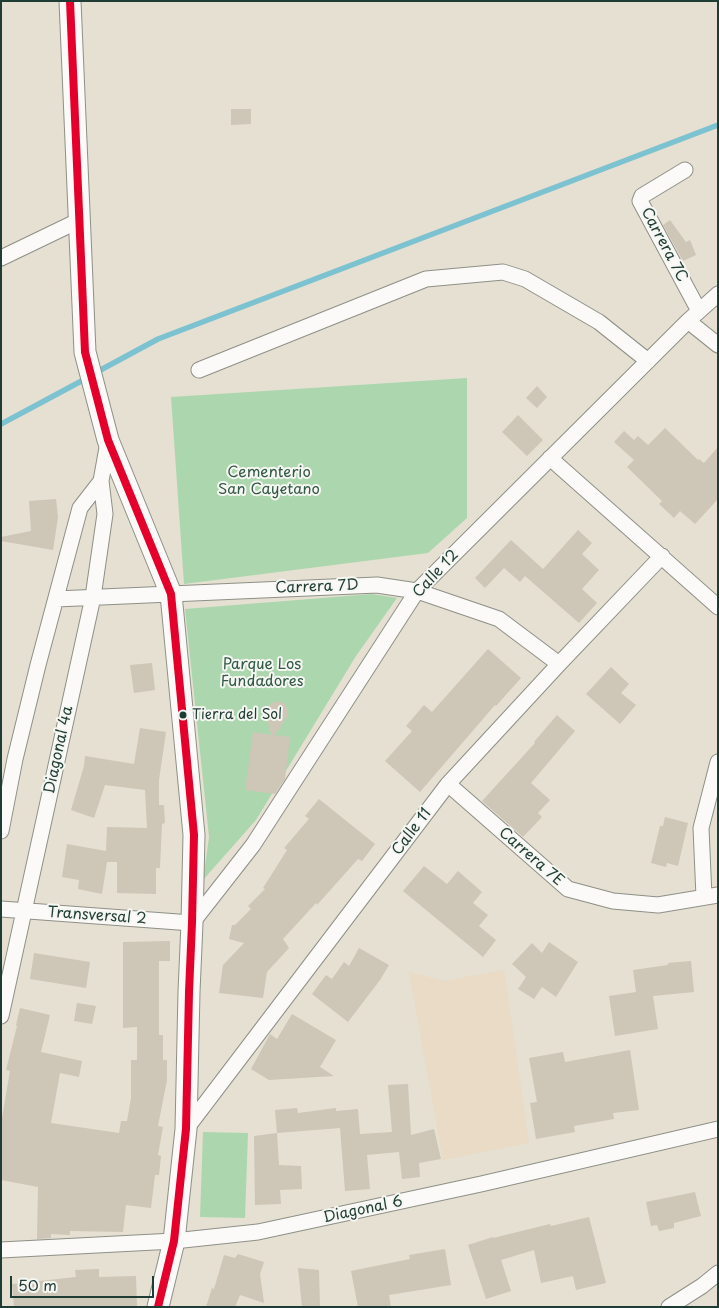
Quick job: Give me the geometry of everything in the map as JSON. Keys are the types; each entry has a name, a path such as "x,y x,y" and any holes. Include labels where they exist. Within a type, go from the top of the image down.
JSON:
{"street":[{"path":"70,1 85,352 108,440 171,594 194,835 186,1128 174,1241 158,1307"},
{"name":"Carrera 7C","path":"685,170 642,196 640,201 699,311"},
{"path":"1,258 80,220"},
{"path":"199,370 426,279 502,272 525,279 599,322 648,361"},
{"name":"Calle 12","path":"192,923 253,845 417,591 688,321 718,294"},
{"path":"688,321 718,345"},
{"name":"Diagonal 4a","path":"1,1016 93,597 105,514 102,481 108,440"},
{"path":"550,458 718,607"},
{"path":"1,831 15,758 80,508 102,481"},
{"name":"Calle 11","path":"186,1128 448,784 662,556"},
{"name":"Carrera 7D","path":"56,599 377,585 417,591 499,619 559,664"},
{"path":"711,896 701,828 718,762"},
{"name":"Carrera 7E","path":"448,784 568,889 613,901 658,905 711,896"},
{"name":"Transversal 2","path":"1,909 192,923"},
{"name":"Diagonal 6","path":"1,1250 174,1241 258,1232 481,1184 718,1129"},
{"path":"669,1307 702,1286 718,1273"}],"shaded area":[{"path":"504,970 529,1143 443,1160 409,972 444,981"}],"green space":[{"name":"Cementerio San Cayetano","path":"467,378 467,518 428,553 184,584 171,397"},
{"name":"Parque Los Fundadores","path":"372,594 397,598 356,656 256,820 203,880 209,837 185,609"},
{"path":"203,1132 248,1133 245,1218 200,1217"}],"building":[{"path":"231,109 251,109 251,124 231,125"},
{"path":"670,220 686,242 690,240 696,255 683,261 663,225"},
{"path":"537,386 547,397 537,408 526,398"},
{"path":"518,415 543,440 527,456 502,432"},
{"path":"665,428 698,460 704,463 718,447 718,499 695,524 680,511 674,518 659,504 662,501 627,467 634,460 614,442 624,431 634,440 638,436 648,445"},
{"path":"56,499 58,517 53,550 1,541 1,537 31,531 29,501"},
{"path":"578,530 592,543 582,554 599,570 582,589 597,603 579,623 525,576 520,582 504,568 485,588 475,578 511,540 543,569"},
{"path":"488,649 521,678 495,705 420,792 385,761 412,731 406,726 424,705 432,712"},
{"path":"152,663 155,690 134,693 130,665"},
{"path":"611,667 629,684 621,693 636,705 620,724 586,694"},
{"path":"277,701 284,703 288,710 287,717 275,735 290,737 285,779 275,794 245,790 253,732 271,735 266,710 270,704"},
{"path":"557,715 575,731 531,783 550,800 538,813 542,817 523,837 482,801 535,743"},
{"path":"140,728 166,732 159,780 159,805 164,805 165,823 162,824 160,868 156,868 156,894 117,893 117,862 107,862 102,894 78,889 79,880 62,877 67,844 106,851 107,827 147,828 145,790 105,785 94,818 71,810 84,766 85,756 134,764"},
{"path":"319,799 375,844 362,861 358,859 317,905 316,903 283,939 289,948 267,972 263,998 219,993 223,965 244,943 229,939 232,925 235,925 251,909 248,906 265,889 263,888 287,850 284,848 309,819 305,816"},
{"path":"665,817 688,823 678,866 667,863 666,867 651,863 660,826 663,826"},
{"path":"424,866 447,884 458,871 482,892 473,903 488,915 479,926 496,940 483,957 403,891"},
{"path":"170,941 170,961 159,961 159,1035 163,1035 163,1060 167,1060 167,1080 158,1126 163,1127 158,1155 161,1156 159,1175 155,1175 151,1208 126,1205 123,1232 70,1231 70,1235 51,1234 51,1238 37,1239 38,1187 1,1180 1,1124 10,1071 6,1070 20,1008 50,1015 41,1052 82,1061 79,1077 60,1073 51,1123 119,1133 121,1121 127,1121 131,1098 131,1060 137,1060 137,1027 123,1028 123,942"},
{"path":"549,942 578,962 556,997 542,987 534,999 518,989 526,977 512,964 532,943 542,953"},
{"path":"359,948 389,965 348,1022 312,994 326,975 332,979 344,962 349,966"},
{"path":"34,953 90,962 86,988 30,979"},
{"path":"691,961 694,992 653,996 658,1029 615,1036 609,996 636,992 633,970 668,965 668,963"},
{"path":"77,1003 96,1006 92,1024 74,1021"},
{"path":"292,1014 336,1040 320,1067 334,1076 269,1080 251,1069 270,1034 277,1039"},
{"path":"630,1050 639,1110 613,1113 614,1119 574,1126 575,1132 536,1139 530,1103 537,1102 529,1058 563,1052 565,1062"},
{"path":"408,1084 411,1135 434,1129 441,1159 419,1163 420,1177 402,1179 399,1152 367,1155 370,1189 345,1191 340,1128 277,1133 275,1110 297,1108 298,1113 336,1108 336,1111 358,1109 360,1134 392,1132 388,1085"},
{"path":"277,1133 279,1165 301,1166 302,1189 280,1190 281,1204 255,1205 254,1136"},
{"path":"695,1192 701,1216 674,1223 674,1228 659,1231 657,1225 651,1226 646,1202"},
{"path":"589,1217 606,1283 576,1290 573,1276 541,1283 534,1250 501,1260 511,1291 486,1299 468,1245 493,1237"},
{"path":"445,1249 451,1285 389,1295 391,1307 358,1307 351,1271 410,1259 409,1255"},
{"path":"238,1254 264,1262 260,1274 264,1303 240,1295 235,1307 206,1307 212,1288 214,1289 224,1255 235,1258"},
{"path":"298,1268 319,1270 320,1307 302,1307"},
{"path":"99,1269 99,1277 136,1276 137,1307 14,1307 12,1284 76,1277 75,1270"}],"waterway":[{"path":"95,373 158,339 718,125"},
{"path":"1,424 87,378"}],"transit line":[{"path":"70,1 85,352 108,440 171,594 194,835 186,1129 174,1241 158,1307"}],"place":[{"name":"Tierra del Sol","path":"183,715"}]}
